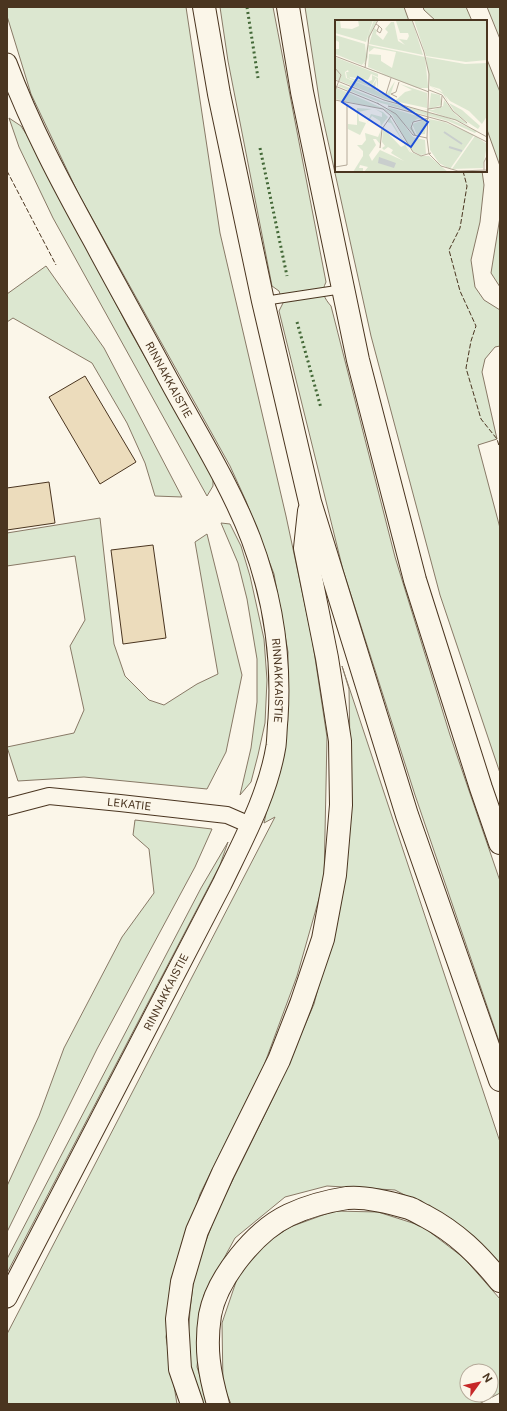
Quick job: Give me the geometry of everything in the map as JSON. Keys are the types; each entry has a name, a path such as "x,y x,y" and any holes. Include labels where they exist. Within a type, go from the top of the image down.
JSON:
{"highway":[{"path":"204,7 219,94 263,301 310,502 407,815 500,1080"},
{"path":"288,7 302,92 358,360 415,580 500,843"},
{"path":"192,1404 180,1368 177,1319 182,1282 197,1231 223,1172 279,1060 301,1004 323,939 335,875 341,806 340,741 328,658 305,548 310,502"},
{"path":"218,1404 211,1378 207,1345 210,1313 222,1281 242,1254 263,1232 288,1216 318,1204 348,1198 378,1200 410,1209 438,1223 462,1240 487,1264 500,1281"}],"street":[{"name":"RINNAKKAISTIE","path":"7,63 12,95 222,476 250,538 262,571 271,608 278,650 280,693 276,745 269,775 250,825 215,897 7,1298"},
{"name":"LEKATIE","path":"7,807 49,796 227,815 250,825"}],"lane":[{"path":"263,301 343,289"}],"green space":[{"path":"7,7 186,7 220,233 286,516 312,638 327,737 324,881 297,976 263,1068 200,1194 177,1268 166,1337 177,1404 7,1404 7,1334 275,817 264,823 287,718 288,652 274,574 246,501 230,466 78,193 31,94 7,16"},
{"path":"220,7 273,7 326,282 324,295 331,306 395,557 450,735 500,881 500,1044 415,795 343,570 279,311 283,303 279,291 272,286 228,61"},
{"path":"305,7 404,7 409,20 335,20 335,172 482,172 484,185 480,222 471,260 475,287 484,300 500,310 500,346 495,347 485,359 482,372 497,439 478,445 500,528 500,773 440,595 371,336 320,105"},
{"path":"423,7 466,7 472,20 435,20 424,10"},
{"path":"487,7 500,7 500,39"},
{"path":"487,60 500,92 500,166 487,130"},
{"path":"9,118 21,126 37,151 128,327 213,478 213,486 207,496 53,218 19,147"},
{"path":"500,217 500,287 491,273"},
{"path":"46,266 104,348 182,497 155,496 145,463 127,423 92,363 13,318 7,322 7,294"},
{"path":"100,518 114,644 125,676 149,700 164,705 197,684 218,674 195,542 207,534 242,675 226,752 207,789 84,777 18,781 7,747 74,733 84,710 70,646 85,620 75,556 7,566 7,533"},
{"path":"221,523 230,524 241,546 250,576 264,639 267,680 265,723 258,755 251,782 240,795 251,748 257,702 257,659 247,599 238,563"},
{"path":"342,666 500,1142 500,1263 453,1220 395,1190 327,1186 285,1197 235,1238 204,1295 197,1367 209,1404 200,1404 187,1353 195,1269 217,1212 276,1092 314,1004 344,886 351,809 349,689"},
{"path":"135,820 212,829 195,867 97,1049 7,1232 7,1186 39,1116 64,1048 122,937 154,893 149,849 133,835"},
{"path":"228,842 220,865 7,1273 7,1259 201,888"},
{"path":"334,1211 378,1212 422,1226 464,1258 500,1299 500,1393 499,1363 459,1363 459,1403 481,1403 479,1404 231,1404 223,1385 222,1323 239,1273 265,1243 290,1227"}],"building":[{"path":"85,376 136,462 100,484 49,397"},
{"path":"49,482 55,523 7,530 7,488"},
{"path":"153,545 166,638 123,644 111,550"}],"hedge":[{"path":"247,7 258,78"},
{"path":"260,148 287,276"},
{"path":"297,322 321,408"}],"fence":[{"path":"7,171 56,265"},
{"path":"463,172 467,186 460,228 449,250 460,291 476,326 471,341 466,368 481,419 497,439 500,449"}]}
